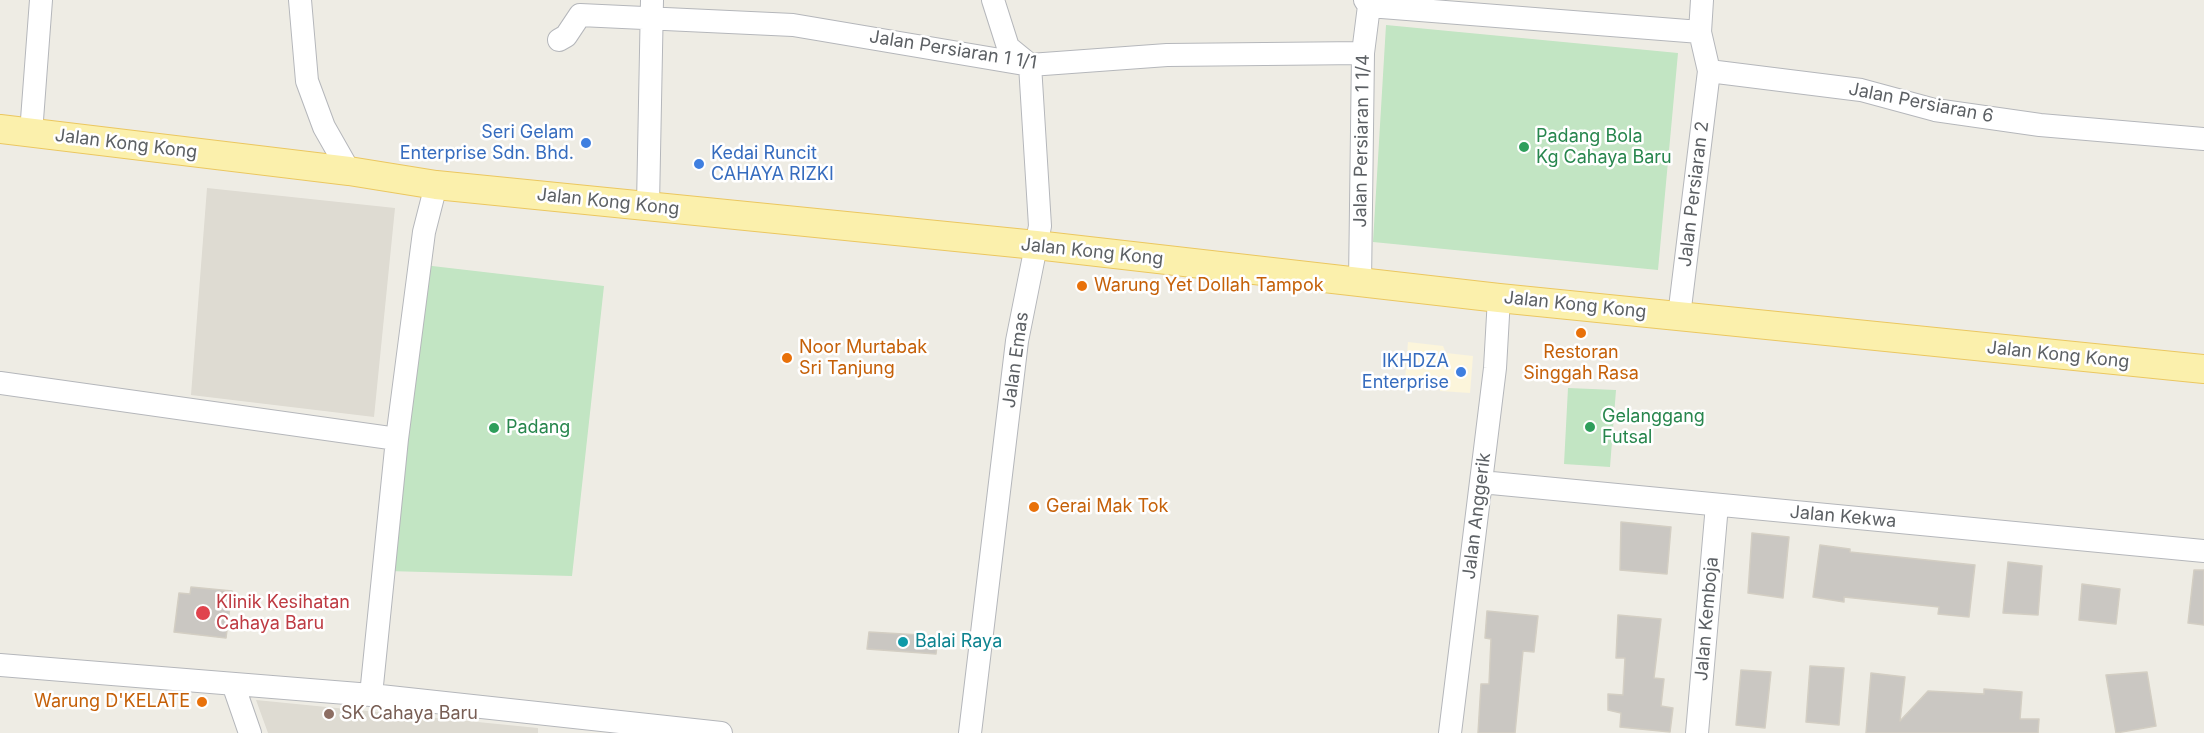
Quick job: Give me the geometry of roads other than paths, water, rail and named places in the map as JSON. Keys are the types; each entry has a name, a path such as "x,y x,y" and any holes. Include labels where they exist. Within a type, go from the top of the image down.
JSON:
{"main road":[{"name":"Jalan Kong Kong","path":"0,129 349,171 436,185 648,205 1499,298 2197,369"}],"street":[{"path":"31,133 41,0"},
{"path":"300,0 307,81 324,128 349,171"},
{"path":"993,0 1008,47 1030,65"},
{"name":"Jalan Persiaran 2","path":"1679,316 1709,71 1700,32 1702,0"},
{"path":"1367,3 1476,7 1700,32"},
{"name":"Jalan Persiaran 1 1/4","path":"1360,283 1363,53 1367,3"},
{"path":"648,205 648,104 652,10"},
{"name":"Jalan Persiaran 1 1/1","path":"559,40 566,36 580,15 652,10 793,25 1030,65 1167,55 1363,53"},
{"name":"Jalan Emas","path":"970,733 1017,341 1040,226 1030,65"},
{"name":"Jalan Persiaran 6","path":"1709,71 1861,90 1935,110 2028,123 2204,139"},
{"path":"370,695 397,439 424,232 436,185"},
{"name":"Jalan Anggerik","path":"1450,733 1495,368 1499,298"},
{"path":"0,383 397,439"},
{"name":"Jalan Kekwa","path":"1481,482 2204,551"},
{"name":"Jalan Kemboja","path":"1697,733 1717,505"},
{"path":"0,665 370,695 668,730 721,733"},
{"path":"233,684 250,733"}],"place":[{"name":"Seri Gelam Enterprise Sdn. Bhd.","path":"586,143"},
{"name":"Padang Bola Kg Cahaya Baru","path":"1524,147"},
{"name":"Kedai Runcit CAHAYA RIZKI","path":"699,164"},
{"name":"Warung Yet Dollah Tampok","path":"1082,286"},
{"name":"Restoran Singgah Rasa","path":"1581,333"},
{"name":"Noor Murtabak Sri Tanjung","path":"787,358"},
{"name":"IKHDZA Enterprise","path":"1461,372"},
{"name":"Gelanggang Futsal","path":"1590,427"},
{"name":"Padang","path":"494,428"},
{"name":"Gerai Mak Tok","path":"1034,507"},
{"name":"Klinik Kesihatan Cahaya Baru","path":"203,613"},
{"name":"Balai Raya","path":"903,642"},
{"name":"Warung D'KELATE","path":"202,702"},
{"name":"SK Cahaya Baru","path":"329,714"}]}
